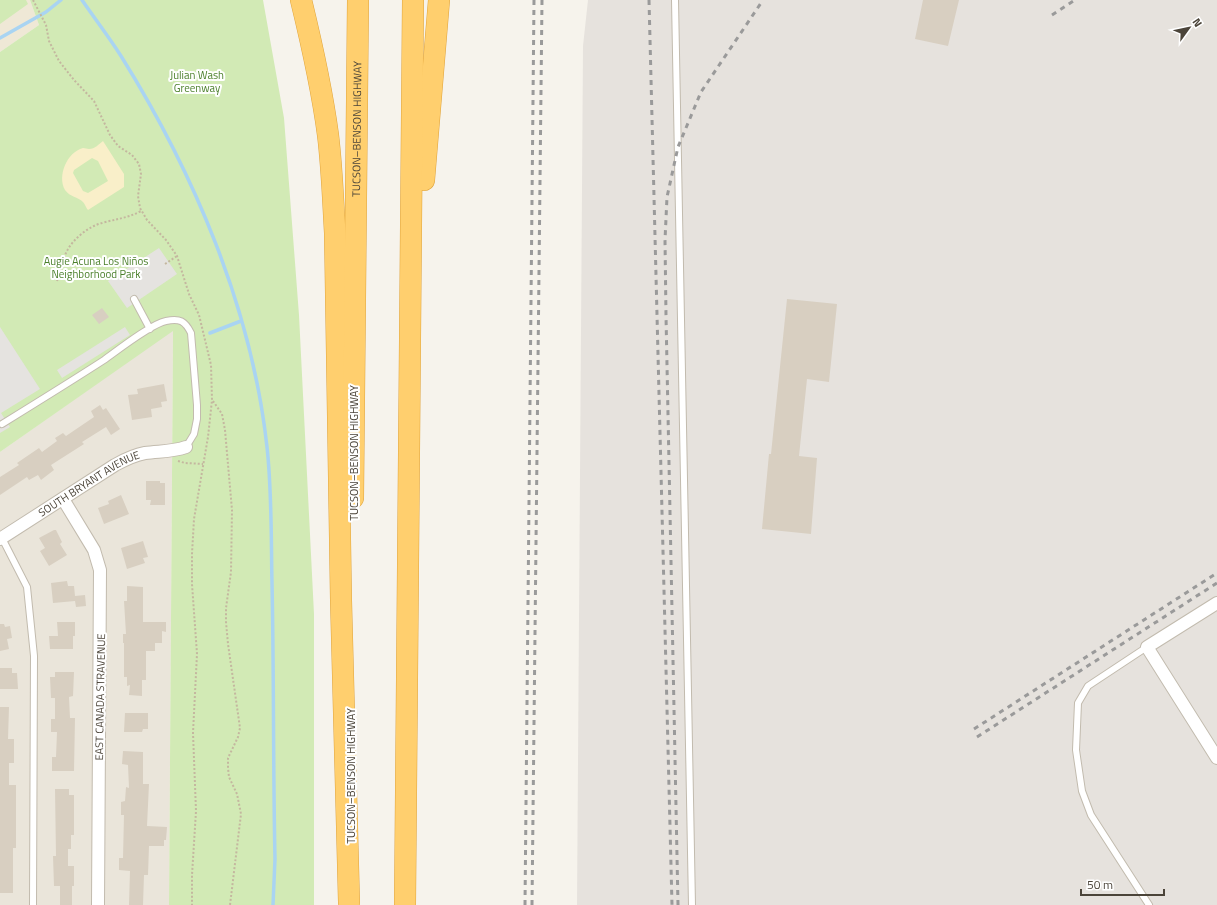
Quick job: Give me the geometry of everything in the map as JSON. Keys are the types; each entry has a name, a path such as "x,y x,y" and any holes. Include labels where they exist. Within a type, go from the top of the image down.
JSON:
{"highway":[{"path":"301,0 315,61 324,110 333,197 349,904"},
{"name":"TUCSON–BENSON HIGHWAY","path":"349,904 358,0"},
{"path":"405,905 413,0"},
{"path":"410,340 439,0"}],"street":[{"name":"SOUTH BRYANT AVENUE","path":"1,538 115,465 135,456 178,450 186,447"},
{"name":"EAST CANADA STRAVENUE","path":"63,499 94,550 100,570 98,905"},
{"path":"1217,603 1147,647 1217,758"}],"lane":[{"path":"675,0 692,905"},
{"path":"134,299 150,328"},
{"path":"2,424 97,364 150,328 159,323 176,320 182,321 187,325 191,333 197,405 194,434 186,447"},
{"path":"1,538 27,587 34,656 33,905"},
{"path":"1147,647 1088,686 1078,703 1076,750 1082,791 1091,816 1150,905"}],"path":[{"path":"33,0 46,25 49,41 59,61 74,80 94,101 114,141 122,150 132,155 139,164 141,174 138,196 141,211 147,220 170,245 177,256 189,294 199,315 205,336 210,365 212,400 208,438 194,519 192,554 192,584 197,654 193,732 196,812 192,875 192,905"},
{"path":"57,281 67,251 78,237 94,226 103,222 120,219 141,211"},
{"path":"165,264 177,256"},
{"path":"212,400 222,414 225,430 232,510 231,572 226,608 226,622 240,728 238,737 228,758 229,777 237,794 241,814 230,905"}],"shaded area":[{"path":"0,0 30,0 39,25 0,52"},
{"path":"588,0 1217,0 1217,905 577,905 583,46"},
{"path":"159,248 177,274 127,308 108,281"},
{"path":"0,327 40,389 1,413 10,427 0,433"},
{"path":"125,327 130,335 62,378 57,370"},
{"path":"173,330 169,905 0,905 0,452"}],"green space":[{"path":"0,0 26,0 28,4 0,24"},
{"name":"Julian Wash Greenway","path":"30,0 263,0 284,118 299,315 314,614 314,905 169,905 173,331 0,452 0,52 39,25"}],"sand":[{"path":"103,141 124,174 124,187 88,210 83,202 65,190 62,178 63,172 68,159 77,150 83,148 93,148","holes":["92,158 98,161 108,181 88,193 83,191 73,173 74,170"]}],"building":[{"path":"923,0 959,0 948,46 915,39"},
{"path":"787,299 837,304 829,382 807,379 799,456 817,458 811,534 762,529"},
{"path":"102,308 109,317 99,324 92,315"},
{"path":"164,384 167,401 161,402 162,407 151,409 152,417 132,420 128,395 138,394 137,389"},
{"path":"100,405 103,410 106,408 120,429 111,435 106,427 82,442 84,444 51,465 54,470 41,480 38,475 29,480 27,477 0,495 0,477 19,465 17,463 39,448 42,452 57,441 55,438 63,433 66,436 94,417 91,411"},
{"path":"146,481 160,481 160,483 165,483 165,505 150,505 151,500 146,500"},
{"path":"121,495 129,514 104,524 98,508 109,504 108,501"},
{"path":"56,530 62,542 60,544 67,555 49,566 40,551 45,548 39,538"},
{"path":"143,541 148,557 143,558 145,563 127,569 121,548"},
{"path":"67,581 68,586 74,586 75,596 85,595 86,606 76,607 75,601 53,603 51,583"},
{"path":"127,586 143,587 143,622 166,622 166,632 162,631 162,643 155,643 155,651 146,651 146,680 142,680 142,696 129,695 130,685 127,686 127,677 124,677 123,634 126,634 124,601 127,601"},
{"path":"57,622 75,622 73,649 50,649 49,636 58,636"},
{"path":"0,624 4,624 5,627 10,626 12,638 7,639 9,649 0,651"},
{"path":"0,668 12,668 12,673 17,673 18,689 0,689"},
{"path":"55,672 74,672 73,696 69,697 70,718 75,718 74,771 52,771 52,757 56,757 57,732 51,732 51,719 55,719 55,698 51,698 50,677 55,677"},
{"path":"0,707 9,707 8,739 14,739 14,763 9,763 9,785 16,785 16,848 13,848 13,893 0,893"},
{"path":"125,713 148,713 148,729 143,729 142,732 124,732"},
{"path":"123,751 143,752 143,784 149,784 147,826 167,827 164,846 149,846 148,875 144,875 143,905 129,905 130,871 119,870 119,858 123,858 124,815 121,815 121,802 125,801 126,787 129,788 128,765 122,764"},
{"path":"55,789 69,789 69,795 74,795 74,835 71,835 71,849 68,849 68,866 74,866 72,905 60,905 60,886 54,886 53,856 56,856"}],"waterway":[{"path":"0,38 46,12 61,0"},
{"path":"82,0 116,49 148,101 195,195 216,244 233,293 248,344 259,395 267,447 271,515 275,859 273,905"},
{"path":"210,333 241,321"}],"railway":[{"path":"525,905 534,0"},
{"path":"532,905 542,0"},
{"path":"649,0 672,905"},
{"path":"678,905 666,316 665,240 667,197 678,147 701,92 763,0"},
{"path":"1052,15 1075,0"},
{"path":"974,729 1217,573"},
{"path":"977,737 1217,583"}],"park label":[{"name":"Augie Acuna Los Niños Neighborhood Park","path":"96,267"}]}
